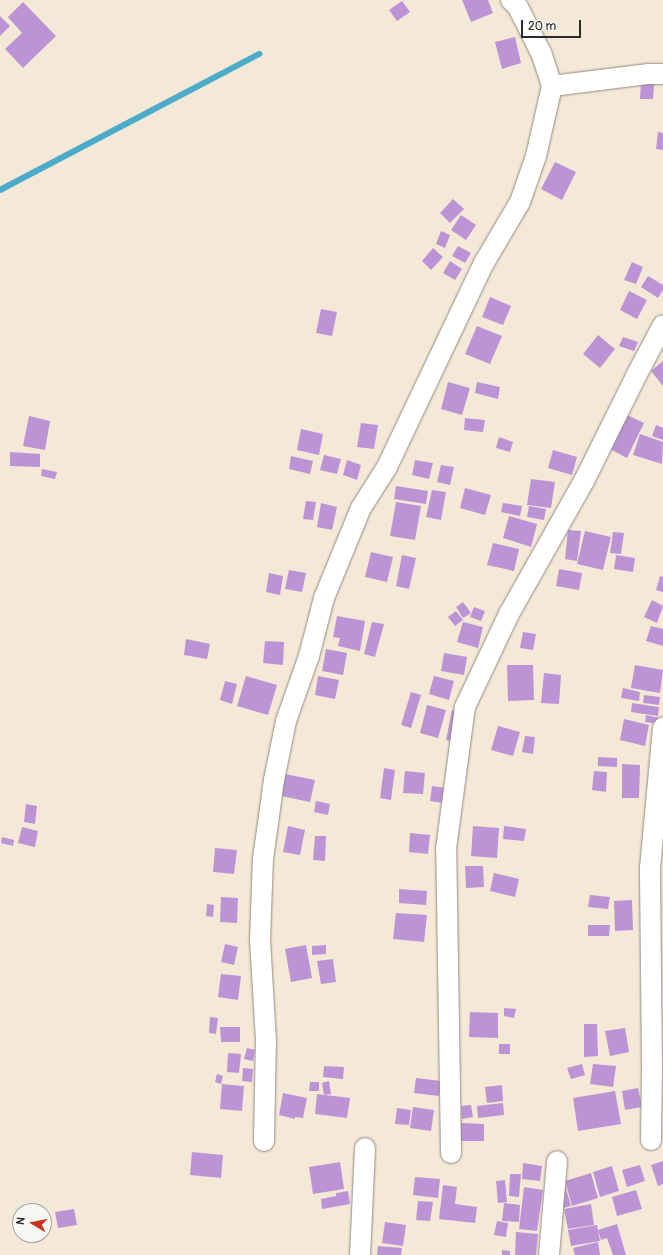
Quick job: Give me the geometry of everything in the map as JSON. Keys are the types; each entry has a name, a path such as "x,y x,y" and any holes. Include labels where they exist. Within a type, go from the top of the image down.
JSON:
{"street":[{"path":"264,1141 266,1041 260,940 263,866 274,780 286,721 309,656 324,598 361,508 387,467 484,263 520,202 536,156 552,86 542,53 518,7 511,0"},
{"path":"552,86 649,74 663,74"},
{"path":"451,1153 446,849 465,707 509,614 584,480 637,374 663,326"},
{"path":"651,1140 652,1066 650,868 663,728"},
{"path":"360,1255 365,1148"},
{"path":"549,1255 557,1161"}],"building":[{"path":"462,0 488,0 493,13 471,22"},
{"path":"402,1 410,12 397,21 389,10"},
{"path":"23,2 56,36 23,68 5,49 22,33 8,17"},
{"path":"0,16 10,26 0,36"},
{"path":"515,37 521,63 502,69 495,42"},
{"path":"641,82 654,84 653,99 640,99"},
{"path":"658,132 663,133 663,150 656,149"},
{"path":"555,162 576,172 562,200 541,189"},
{"path":"453,199 464,209 450,223 440,213"},
{"path":"461,215 476,225 466,240 451,230"},
{"path":"441,231 450,235 445,248 436,244"},
{"path":"458,246 471,253 465,263 452,256"},
{"path":"433,248 443,257 431,270 422,261"},
{"path":"450,261 462,269 455,280 443,273"},
{"path":"632,262 643,267 636,284 624,280"},
{"path":"648,276 663,285 663,290 658,298 641,287"},
{"path":"629,291 647,300 637,319 620,310"},
{"path":"490,297 511,306 503,325 482,317"},
{"path":"321,309 337,312 332,336 316,333"},
{"path":"477,326 502,336 490,364 465,354"},
{"path":"598,335 615,349 600,368 583,354"},
{"path":"623,337 638,342 634,351 619,346"},
{"path":"663,361 663,386 651,371"},
{"path":"448,382 470,388 462,415 441,409"},
{"path":"477,382 500,387 498,399 475,393"},
{"path":"625,414 644,423 627,458 608,448"},
{"path":"29,416 50,421 45,450 23,446"},
{"path":"465,418 485,420 483,432 464,430"},
{"path":"361,423 378,425 374,449 357,447"},
{"path":"656,425 663,428 663,440 652,436"},
{"path":"301,429 323,434 319,455 297,450"},
{"path":"640,434 663,442 662,464 633,455"},
{"path":"499,437 513,442 510,452 496,448"},
{"path":"553,450 577,457 572,475 548,468"},
{"path":"10,452 40,454 40,467 10,466"},
{"path":"324,455 341,459 337,474 320,470"},
{"path":"291,456 313,461 310,474 289,469"},
{"path":"347,460 361,465 357,480 343,475"},
{"path":"415,460 433,463 429,479 412,475"},
{"path":"441,465 454,467 450,485 437,482"},
{"path":"42,469 57,472 55,479 41,476"},
{"path":"531,479 555,482 551,508 527,505"},
{"path":"396,486 428,491 426,504 394,499"},
{"path":"465,488 491,495 485,515 460,508"},
{"path":"432,490 446,492 441,520 426,517"},
{"path":"306,501 316,502 313,520 303,519"},
{"path":"396,502 421,506 415,540 390,536"},
{"path":"321,503 337,507 332,530 317,527"},
{"path":"503,503 522,506 520,516 501,512"},
{"path":"529,506 546,509 544,520 527,517"},
{"path":"509,516 537,524 531,547 503,538"},
{"path":"568,530 581,531 577,561 565,559"},
{"path":"585,531 611,537 603,570 577,564"},
{"path":"613,532 624,533 621,554 610,553"},
{"path":"493,543 519,549 514,571 487,565"},
{"path":"371,552 393,557 387,582 365,577"},
{"path":"402,555 416,558 409,589 396,586"},
{"path":"616,555 635,558 633,572 614,569"},
{"path":"559,569 582,573 579,590 556,586"},
{"path":"289,570 306,573 302,592 285,589"},
{"path":"269,573 283,576 280,595 266,592"},
{"path":"660,576 663,577 663,592 656,590"},
{"path":"652,600 663,606 657,623 644,617"},
{"path":"463,602 471,613 463,618 456,607"},
{"path":"474,607 485,611 481,621 470,617"},
{"path":"456,611 463,620 455,626 448,617"},
{"path":"337,616 365,621 360,651 338,646 340,638 333,637"},
{"path":"372,622 384,624 375,657 364,654"},
{"path":"463,622 483,627 478,648 457,642"},
{"path":"651,626 663,629 663,646 646,641"},
{"path":"523,632 536,634 533,650 520,648"},
{"path":"186,639 210,644 207,659 184,655"},
{"path":"265,641 284,642 283,665 263,663"},
{"path":"326,649 347,653 343,675 322,671"},
{"path":"444,653 467,657 464,675 441,671"},
{"path":"507,665 533,665 534,700 508,701"},
{"path":"635,665 663,670 660,693 631,688"},
{"path":"544,673 561,675 559,704 541,703"},
{"path":"246,676 277,685 268,715 237,706"},
{"path":"318,676 339,680 335,699 315,695"},
{"path":"434,676 454,681 449,700 429,694"},
{"path":"225,681 237,684 232,704 220,700"},
{"path":"623,688 640,692 639,701 621,698"},
{"path":"411,692 421,695 411,728 401,725"},
{"path":"644,695 660,697 659,705 643,703"},
{"path":"632,703 659,707 658,716 631,712"},
{"path":"427,705 446,710 438,738 420,733"},
{"path":"452,710 462,712 456,742 446,740"},
{"path":"646,715 659,718 658,724 645,722"},
{"path":"624,719 649,725 645,746 620,740"},
{"path":"498,726 520,732 513,756 491,750"},
{"path":"525,736 535,737 533,754 522,752"},
{"path":"598,757 617,758 617,767 598,766"},
{"path":"622,764 640,765 639,798 622,798"},
{"path":"384,768 395,770 391,800 380,798"},
{"path":"405,771 425,773 423,794 403,793"},
{"path":"594,771 607,772 606,792 592,790"},
{"path":"285,774 315,780 310,802 281,796"},
{"path":"432,786 446,788 444,803 430,801"},
{"path":"316,801 330,804 328,815 314,812"},
{"path":"26,804 37,806 35,824 24,822"},
{"path":"288,826 305,830 300,855 283,852"},
{"path":"473,826 499,828 497,858 471,856"},
{"path":"504,826 526,829 524,841 503,839"},
{"path":"22,827 38,831 35,847 18,843"},
{"path":"410,833 430,835 428,854 409,852"},
{"path":"315,836 326,836 325,861 313,860"},
{"path":"2,837 14,840 13,846 1,843"},
{"path":"215,848 237,850 234,874 213,872"},
{"path":"465,866 483,866 484,887 466,888"},
{"path":"494,873 519,879 515,897 490,891"},
{"path":"399,889 427,891 426,905 399,903"},
{"path":"590,895 610,897 608,909 588,907"},
{"path":"221,897 238,898 237,923 220,922"},
{"path":"632,900 633,930 615,931 614,901"},
{"path":"207,904 214,905 213,917 206,916"},
{"path":"396,913 427,915 424,942 393,939"},
{"path":"588,925 610,925 609,936 588,936"},
{"path":"225,944 238,947 234,965 221,962"},
{"path":"306,945 312,978 291,982 285,949"},
{"path":"326,945 326,954 312,955 312,946"},
{"path":"333,959 336,982 321,984 317,961"},
{"path":"221,974 241,976 238,1000 218,997"},
{"path":"504,1008 516,1009 514,1018 504,1016"},
{"path":"470,1012 498,1013 498,1038 469,1037"},
{"path":"210,1017 218,1018 216,1034 209,1033"},
{"path":"584,1024 597,1024 598,1056 584,1057"},
{"path":"220,1027 240,1027 240,1042 221,1042"},
{"path":"625,1028 629,1052 610,1056 605,1031"},
{"path":"499,1044 510,1044 510,1054 499,1054"},
{"path":"247,1048 255,1050 253,1061 244,1059"},
{"path":"228,1053 241,1054 239,1073 227,1072"},
{"path":"582,1064 585,1075 571,1079 567,1068"},
{"path":"593,1064 616,1066 613,1087 590,1084"},
{"path":"324,1066 344,1067 343,1079 323,1077"},
{"path":"243,1068 253,1069 252,1082 242,1081"},
{"path":"217,1074 223,1076 221,1084 215,1082"},
{"path":"416,1078 441,1081 439,1096 414,1093"},
{"path":"329,1081 331,1094 324,1095 322,1083"},
{"path":"310,1082 319,1082 319,1091 309,1091"},
{"path":"222,1084 244,1086 242,1111 220,1109"},
{"path":"502,1085 503,1101 487,1103 485,1087"},
{"path":"638,1088 642,1107 625,1110 622,1091"},
{"path":"615,1091 621,1124 578,1131 573,1098"},
{"path":"283,1093 307,1098 303,1118 295,1117 295,1119 279,1115"},
{"path":"317,1094 350,1098 347,1118 315,1114"},
{"path":"503,1103 504,1115 478,1118 477,1106"},
{"path":"471,1105 473,1117 462,1119 461,1106"},
{"path":"413,1107 434,1110 431,1131 410,1128"},
{"path":"397,1108 411,1110 409,1125 395,1124"},
{"path":"461,1123 484,1124 484,1141 461,1141"},
{"path":"192,1152 223,1155 221,1178 190,1175"},
{"path":"663,1161 663,1184 658,1186 651,1165"},
{"path":"340,1162 344,1189 313,1194 309,1167"},
{"path":"523,1163 542,1166 540,1181 522,1179"},
{"path":"640,1165 645,1181 627,1187 622,1170"},
{"path":"612,1166 619,1191 600,1197 593,1172"},
{"path":"591,1173 598,1198 572,1206 565,1181"},
{"path":"510,1174 521,1174 519,1197 509,1196"},
{"path":"415,1177 440,1179 438,1198 413,1195"},
{"path":"505,1180 507,1202 498,1203 496,1181"},
{"path":"443,1185 457,1187 455,1204 477,1207 475,1223 439,1219"},
{"path":"565,1185 571,1206 563,1208 557,1188"},
{"path":"524,1187 543,1190 537,1231 519,1229"},
{"path":"636,1190 642,1209 617,1216 612,1197"},
{"path":"348,1191 350,1204 322,1209 321,1199 336,1196 336,1193"},
{"path":"418,1201 433,1202 430,1221 416,1220"},
{"path":"504,1203 520,1205 519,1222 502,1221"},
{"path":"591,1204 594,1225 568,1229 564,1209"},
{"path":"74,1209 77,1225 58,1228 55,1212"},
{"path":"497,1221 508,1223 506,1237 494,1235"},
{"path":"385,1222 406,1225 403,1246 382,1243"},
{"path":"617,1224 626,1255 613,1255 607,1238 601,1240 598,1230"},
{"path":"597,1225 600,1241 571,1246 568,1230"},
{"path":"516,1232 538,1234 536,1255 515,1255"},
{"path":"598,1242 600,1255 575,1255 573,1248"},
{"path":"378,1246 402,1248 401,1255 377,1255"},
{"path":"502,1250 510,1251 510,1255 502,1255"}],"waterway":[{"path":"0,190 259,54"}]}
